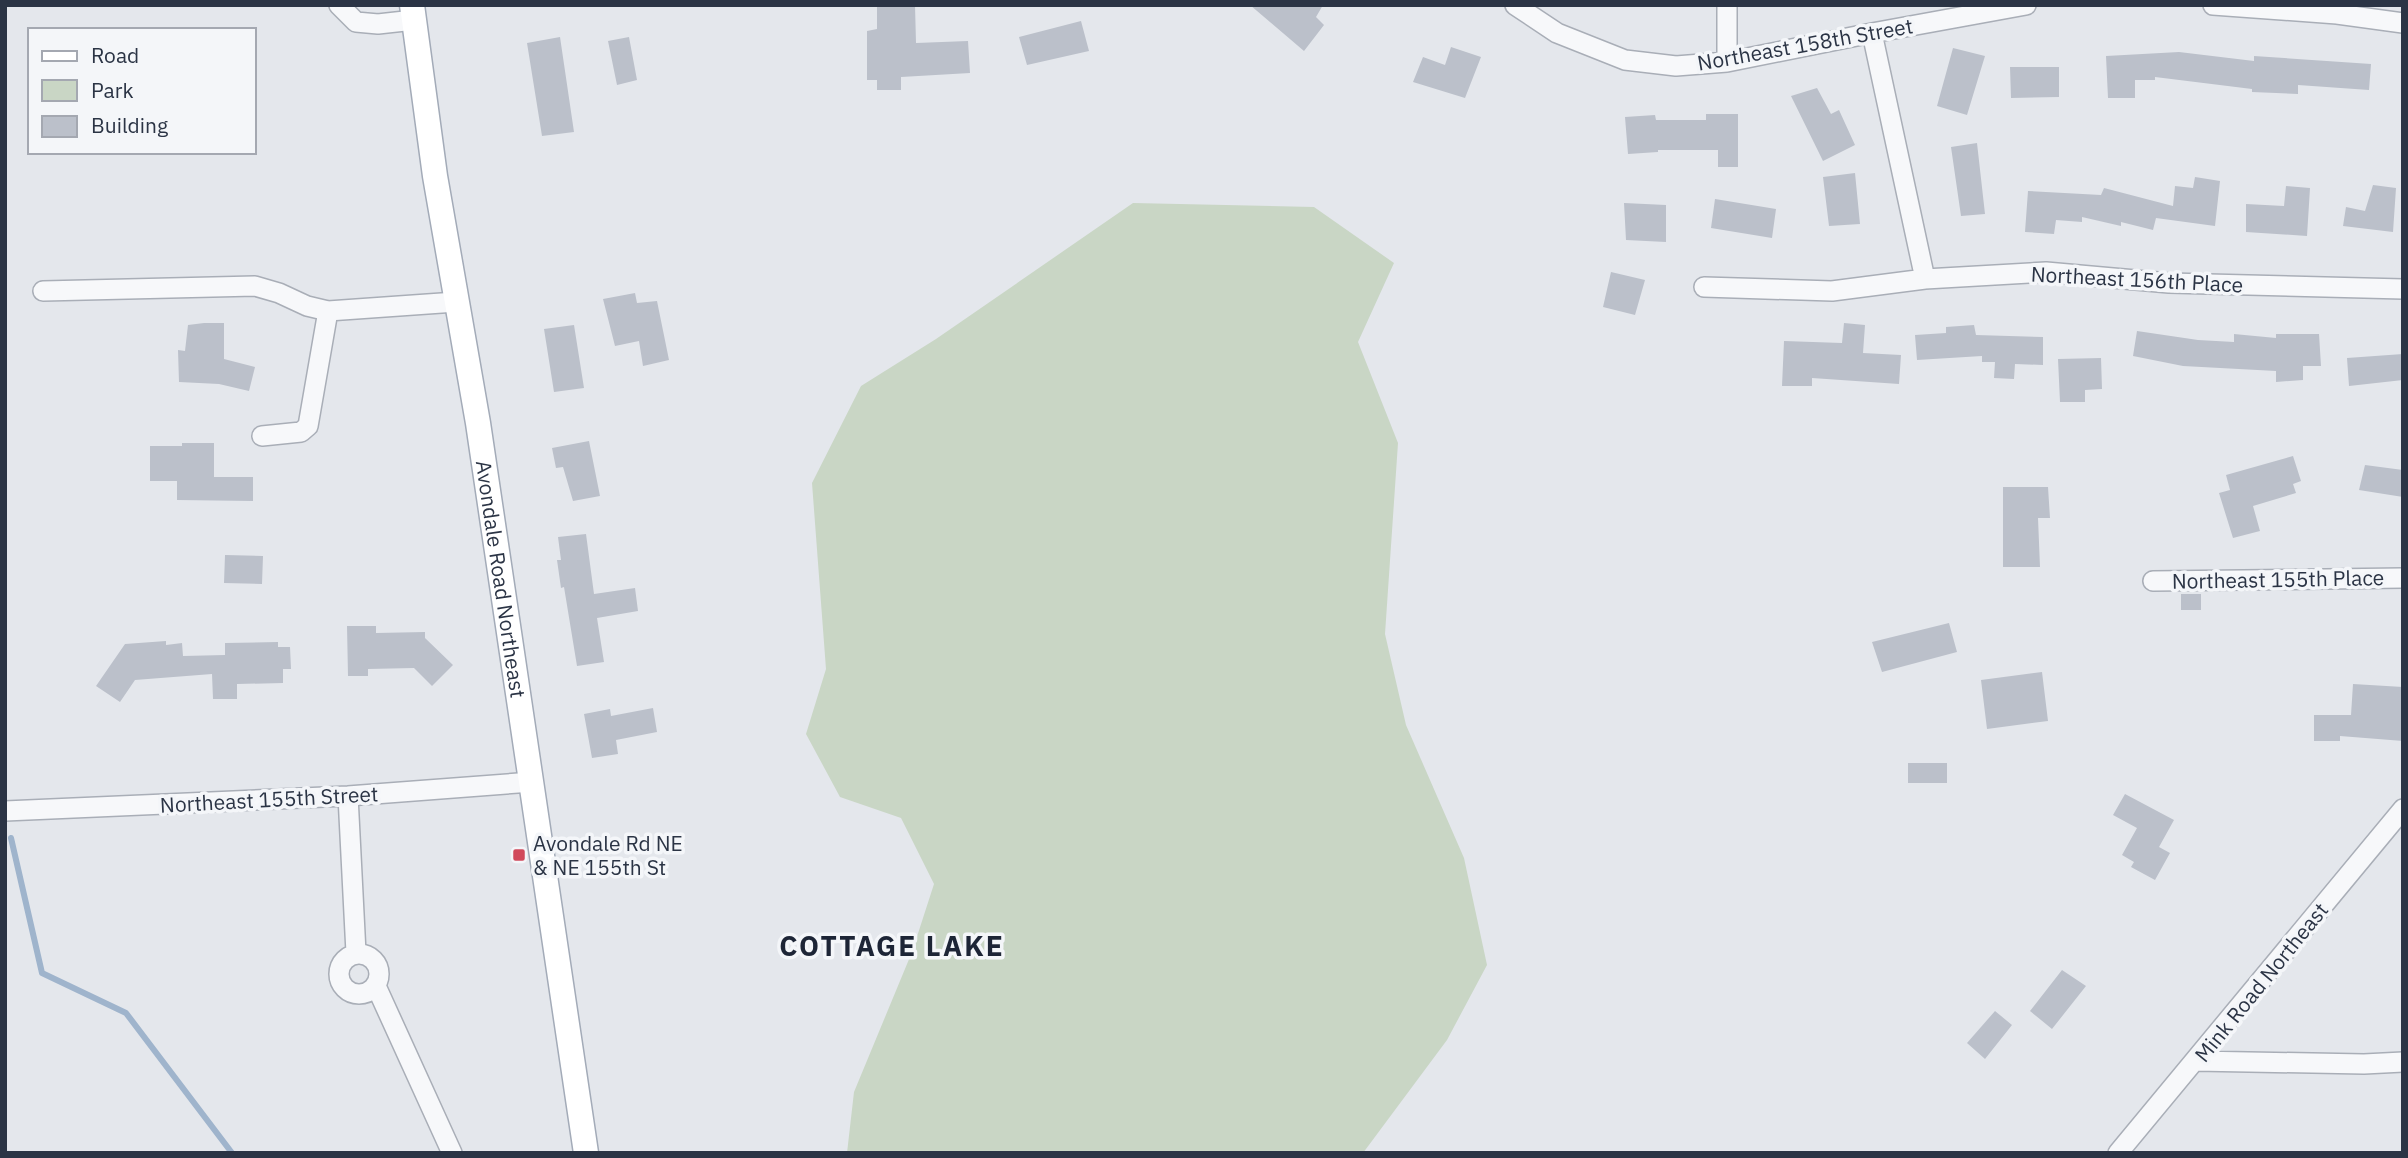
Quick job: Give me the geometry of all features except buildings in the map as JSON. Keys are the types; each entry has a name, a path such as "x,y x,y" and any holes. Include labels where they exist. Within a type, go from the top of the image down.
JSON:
{"main road":[{"name":"Avondale Road Northeast","path":"413,12 435,177 478,423 586,1153"}],"street":[{"path":"340,5 356,22 379,24 413,12"},
{"name":"Northeast 158th Street","path":"1515,5 1557,33 1625,60 1676,66 1727,62 2026,5"},
{"path":"1727,5 1727,62"},
{"path":"2213,5 2338,10 2403,23"},
{"path":"1872,33 1925,279"},
{"name":"Northeast 156th Place","path":"1704,287 1832,291 1925,279 2046,272 2169,283 2403,289"},
{"path":"43,291 255,286 328,311 456,302"},
{"path":"262,436 301,432 308,426 328,311"},
{"name":"Northeast 155th Place","path":"2153,581 2403,578"},
{"name":"Northeast 155th Street","path":"5,811 348,796 532,782"},
{"path":"348,796 356,953"},
{"name":"Mink Road Northeast","path":"2118,1153 2403,809"},
{"path":"356,953 369,956 378,965 380,972 376,986 359,994 346,990 342,985 340,965 356,953"},
{"path":"376,986 452,1153"},
{"path":"2196,1061 2364,1064 2403,1062"}],"green space":[{"path":"1133,203 1314,207 1394,263 1358,342 1398,443 1385,634 1406,725 1464,858 1487,965 1447,1040 1363,1153 847,1153 854,1092 912,952 934,884 901,818 840,797 806,734 826,669 812,483 861,386 936,339"}],"waterway":[{"path":"11,838 42,973 126,1013 232,1153"}],"place":[{"name":"Avondale Rd NE & NE 155th St","path":"519,855"}],"district":[{"name":"COTTAGE LAKE","path":"892,945"}]}
